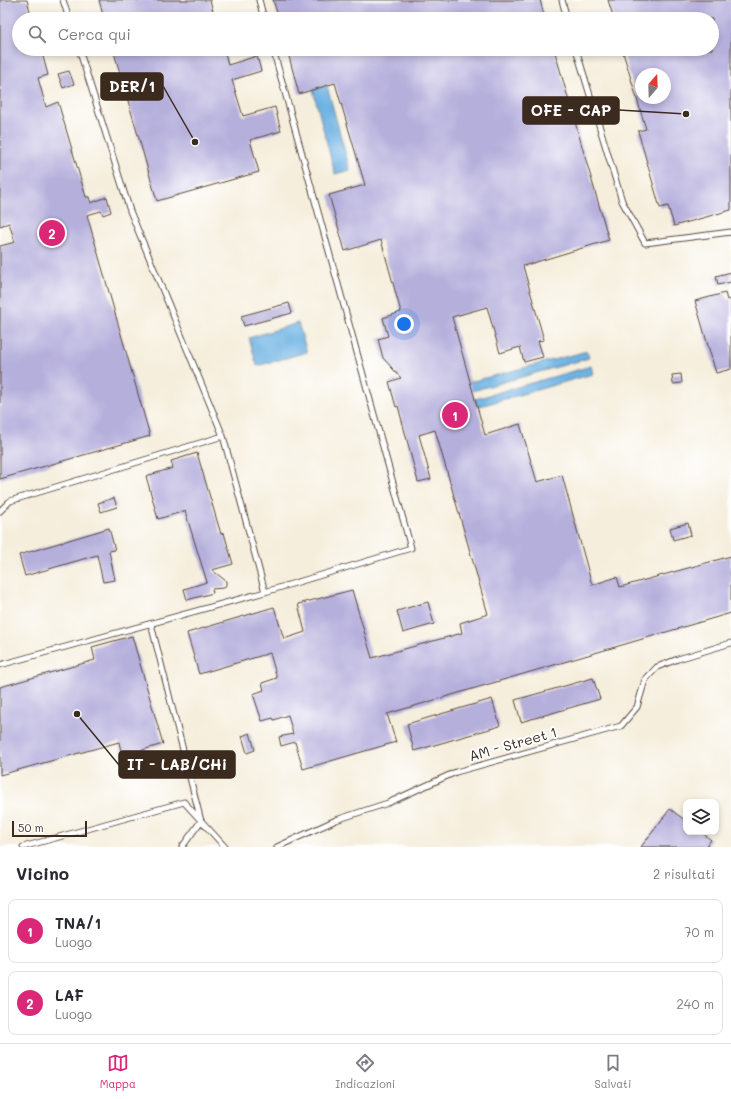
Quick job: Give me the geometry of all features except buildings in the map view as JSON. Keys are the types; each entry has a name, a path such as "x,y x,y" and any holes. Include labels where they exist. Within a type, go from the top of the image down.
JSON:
{"lane":[{"path":"63,0 67,12"},
{"path":"259,0 262,12"},
{"path":"562,0 565,12"},
{"path":"81,56 130,211 223,436 265,592"},
{"path":"0,666 265,592 412,548 274,56"},
{"path":"578,56 622,201 645,243 731,232"},
{"path":"0,511 10,501 223,436"},
{"path":"151,624 201,821"},
{"name":"AM - Street 1","path":"277,847 336,820 388,803 456,772 621,726 637,707 645,680 657,667 678,658 731,643"},
{"path":"23,847 184,802 225,847"},
{"path":"182,847 201,821"}],"water":[{"path":"327,86 350,170 335,174 313,90"},
{"path":"298,323 307,352 257,366 249,338"},
{"path":"587,351 589,358 472,391 470,382"},
{"path":"591,366 593,374 477,407 475,399"}],"place":[{"name":"OFE - CAP","path":"686,114"},
{"name":"DER/1","path":"195,142"},
{"name":"LAF","path":"52,233"},
{"name":"TNA/1","path":"455,415"},
{"name":"IT - LAB/CHi","path":"77,714"}]}
